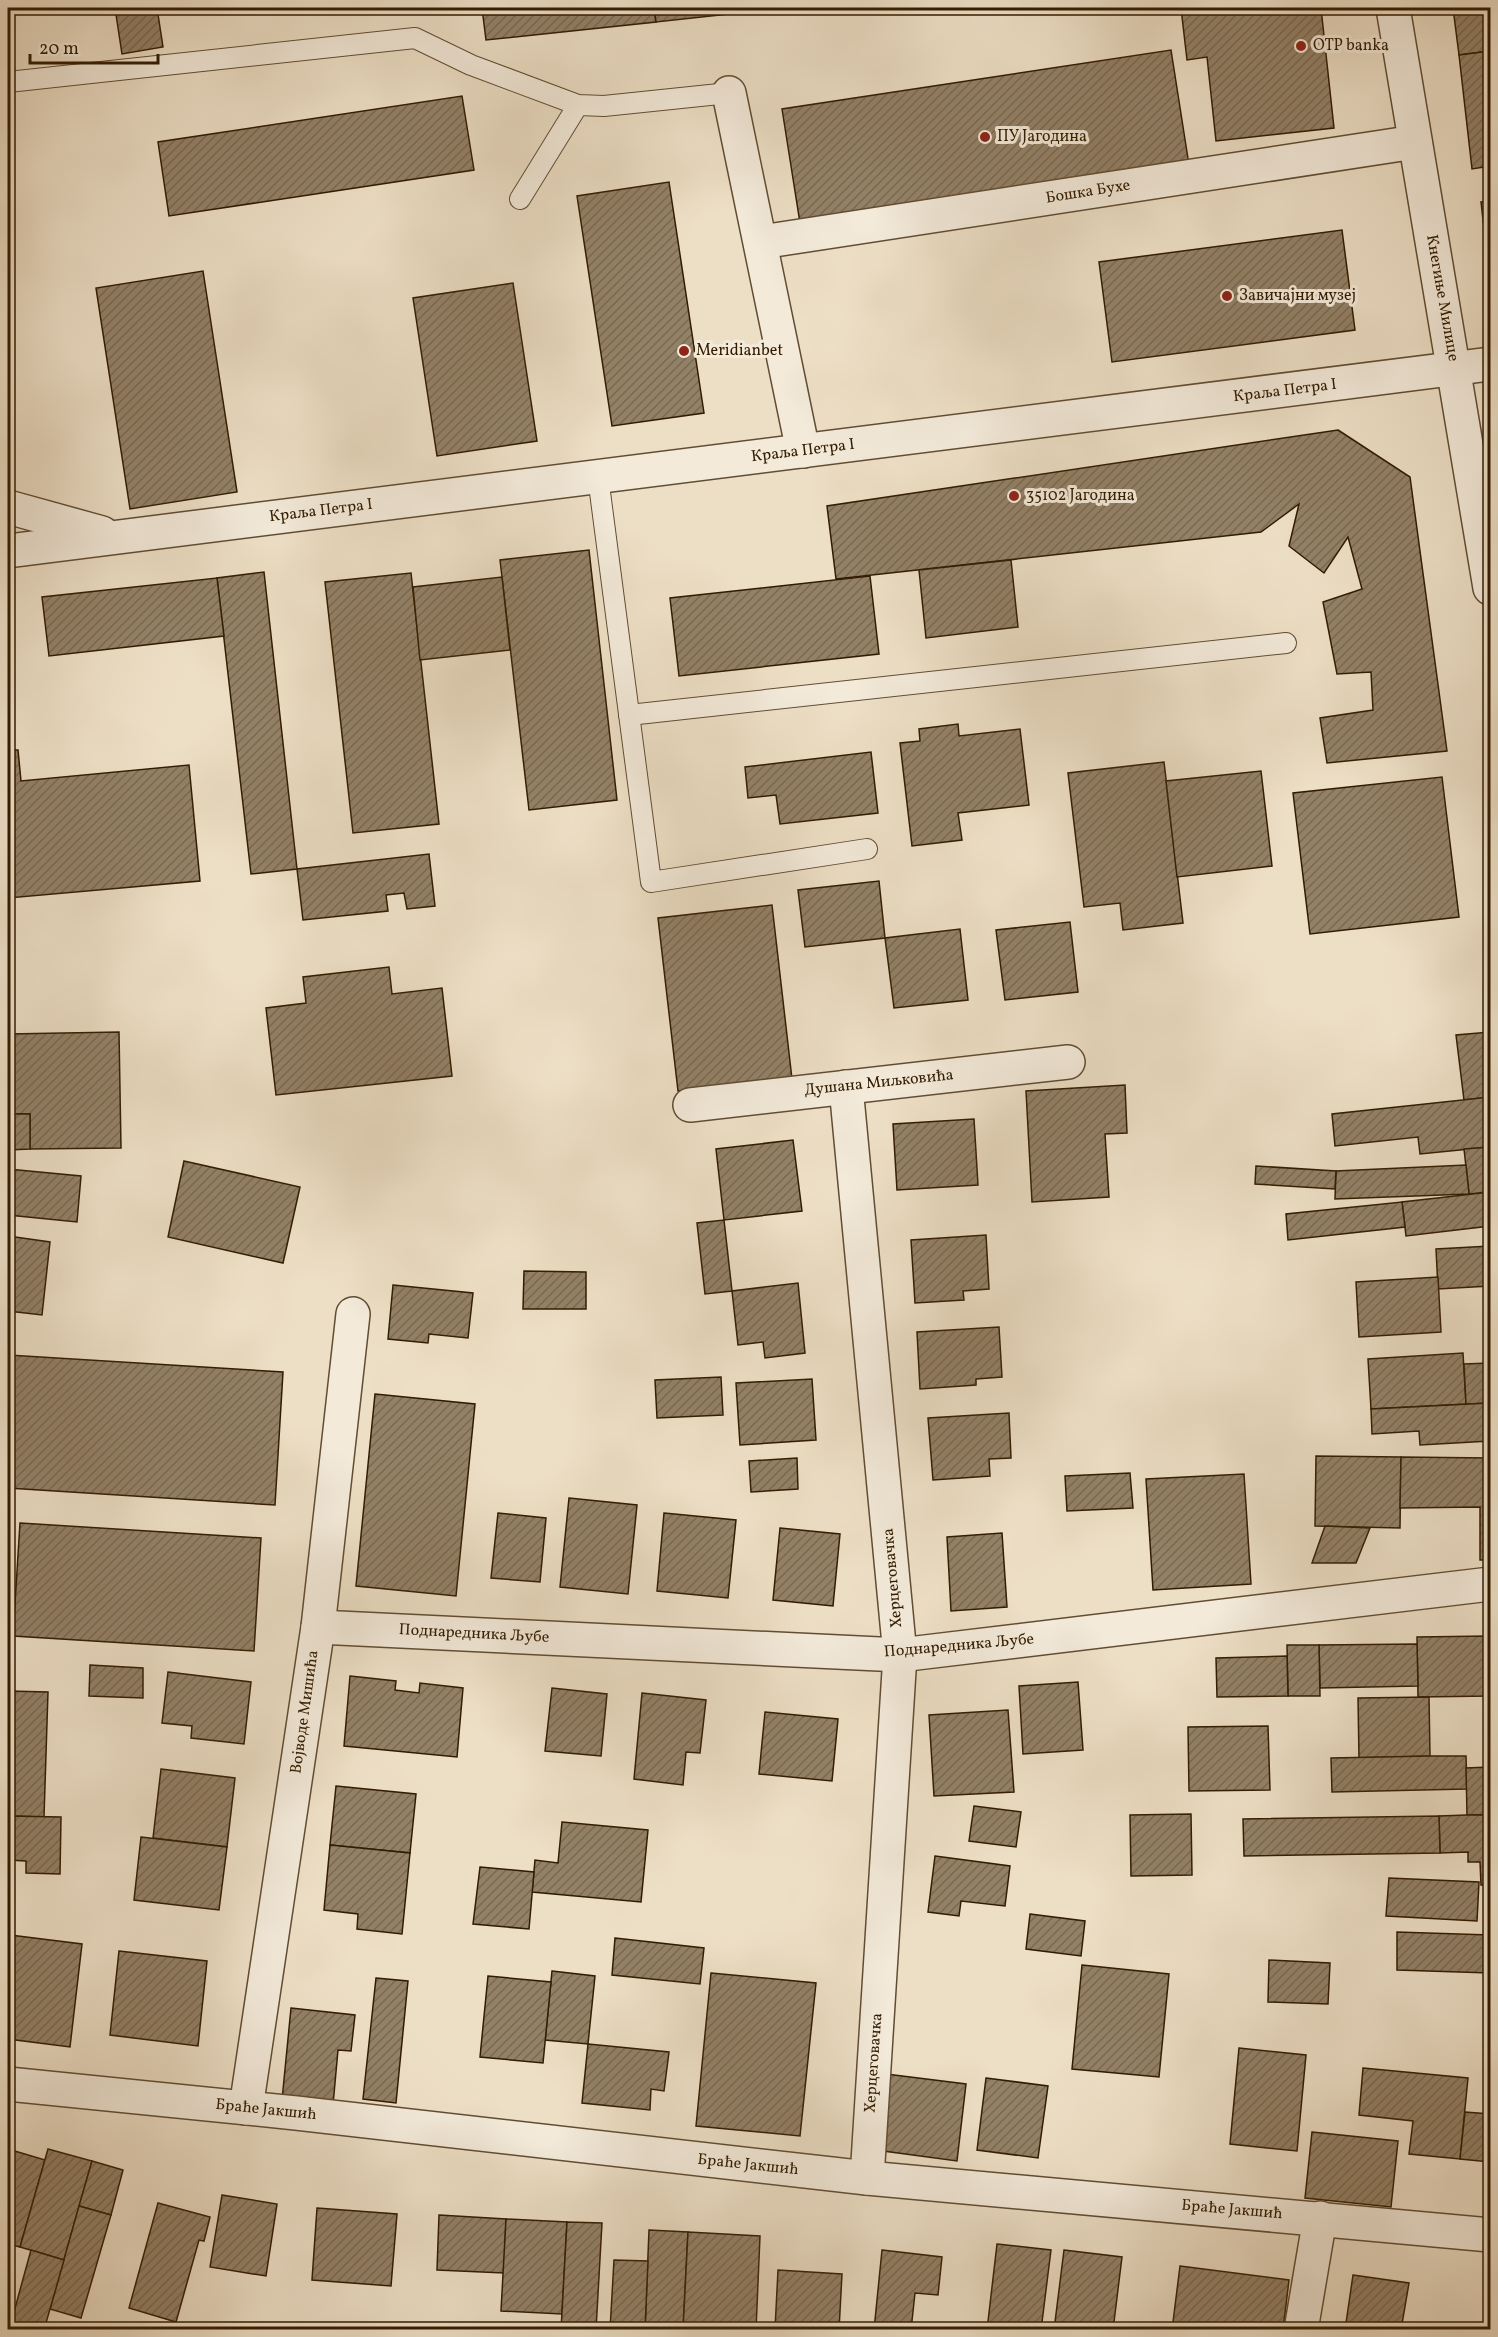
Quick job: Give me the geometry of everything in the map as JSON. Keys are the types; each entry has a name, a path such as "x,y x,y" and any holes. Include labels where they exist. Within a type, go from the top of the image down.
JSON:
{"street":[{"name":"Кнегиње Милице","path":"1393,8 1491,588"},
{"path":"729,93 803,451"},
{"name":"Бошка Бухе","path":"761,242 1415,142"},
{"name":"Краља Петра I","path":"8,551 1491,364"},
{"name":"Краља Петра I","path":"8,507 115,537"},
{"name":"Душана Миљковића","path":"690,1105 1068,1062"},
{"name":"Херцеговачка","path":"846,1087 900,1655 867,2178"},
{"name":"Војводе Мишића","path":"246,2108 318,1627 353,1314"},
{"name":"Поднаредника Љубе","path":"318,1627 900,1655 1491,1584"},
{"name":"Браће Јакшић","path":"8,2084 246,2108 867,2178 1491,2235"},
{"path":"1302,2330 1320,2218"}],"lane":[{"path":"8,82 415,38 471,65 578,105 604,106 729,93"},
{"path":"520,199 578,105"},
{"path":"598,477 651,882 867,849"},
{"path":"629,715 1286,643"}],"building":[{"path":"115,8 157,8 163,47 122,54"},
{"path":"482,8 654,8 656,22 486,40"},
{"path":"654,8 786,8 656,22"},
{"path":"1181,8 1321,8 1334,128 1216,141 1207,57 1187,60"},
{"path":"1453,8 1490,8 1490,51 1459,55"},
{"name":"ПУ Јагодина","path":"1171,50 1189,165 800,223 782,109"},
{"path":"1490,51 1490,166 1472,169 1459,55"},
{"path":"462,96 474,170 169,216 158,142"},
{"path":"669,182 704,413 612,426 577,196"},
{"path":"1490,201 1490,247 1486,247 1481,202"},
{"name":"Завичајни музеј","path":"1342,230 1355,330 1112,362 1099,262"},
{"path":"1486,247 1490,247 1490,286"},
{"path":"203,271 237,492 130,509 96,288"},
{"path":"513,283 537,441 437,456 413,298"},
{"path":"1338,430 1410,477 1447,751 1327,763 1320,718 1373,710 1371,672 1337,674 1323,602 1362,589 1348,537 1324,573 1289,546 1299,504 1261,532 836,579 827,506"},
{"path":"589,550 617,800 529,810 500,560"},
{"path":"1011,560 1018,627 926,638 919,570"},
{"path":"264,572 297,869 251,874 217,578"},
{"path":"411,573 439,824 353,833 325,582"},
{"path":"870,576 879,654 679,676 670,598"},
{"path":"502,577 510,650 420,660 413,587"},
{"path":"217,578 224,636 49,656 42,597"},
{"path":"958,724 959,736 1020,729 1029,805 958,813 962,840 912,846 900,743 920,741 919,729"},
{"path":"8,750 18,750 21,781 189,765 200,881 8,898"},
{"path":"871,752 878,813 780,824 776,795 748,798 745,767"},
{"path":"1164,762 1183,923 1123,930 1120,903 1084,907 1068,773"},
{"path":"1261,771 1272,866 1177,877 1166,781"},
{"path":"1442,777 1459,917 1310,934 1293,793"},
{"path":"429,854 435,906 407,909 404,893 386,895 388,911 303,920 297,869"},
{"path":"879,881 885,938 805,947 798,890"},
{"path":"772,905 792,1079 678,1091 658,918"},
{"path":"1070,922 1078,992 1005,1000 996,930"},
{"path":"960,929 968,1000 894,1008 885,938"},
{"path":"389,967 392,994 442,988 452,1076 276,1095 266,1008 306,1003 303,977"},
{"path":"119,1032 121,1148 30,1149 30,1114 8,1114 8,1034"},
{"path":"1490,1032 1490,1097 1464,1100 1456,1035"},
{"path":"1125,1085 1127,1133 1105,1134 1109,1197 1032,1202 1026,1091"},
{"path":"1490,1097 1490,1147 1420,1154 1418,1137 1335,1146 1332,1114"},
{"path":"8,1114 30,1114 30,1149 8,1150"},
{"path":"974,1119 978,1185 897,1190 893,1124"},
{"path":"793,1140 802,1211 724,1220 716,1149"},
{"path":"1490,1147 1490,1192 1469,1194 1464,1149"},
{"path":"184,1161 300,1187 283,1263 168,1237"},
{"path":"1466,1165 1469,1194 1335,1199 1336,1171"},
{"path":"1256,1166 1336,1171 1335,1189 1255,1184"},
{"path":"8,1169 81,1176 77,1222 8,1215"},
{"path":"1490,1192 1490,1226 1406,1236 1402,1202"},
{"path":"1402,1202 1405,1227 1288,1240 1286,1214"},
{"path":"724,1220 732,1291 705,1294 697,1223"},
{"path":"986,1235 989,1289 963,1291 964,1300 915,1303 911,1240"},
{"path":"8,1236 50,1242 42,1315 8,1311"},
{"path":"1490,1246 1490,1286 1438,1289 1436,1249"},
{"path":"524,1271 586,1272 586,1309 523,1309"},
{"path":"1438,1277 1441,1332 1359,1337 1356,1282"},
{"path":"798,1283 805,1353 765,1358 763,1342 738,1345 732,1291"},
{"path":"393,1285 473,1293 468,1338 429,1334 428,1343 388,1339"},
{"path":"999,1327 1002,1377 976,1379 976,1385 920,1389 917,1332"},
{"path":"1463,1353 1466,1404 1371,1409 1368,1359"},
{"path":"8,1355 283,1372 275,1505 8,1488"},
{"path":"1490,1363 1490,1403 1466,1404 1464,1364"},
{"path":"721,1377 723,1415 657,1418 655,1380"},
{"path":"812,1379 816,1440 740,1445 736,1383"},
{"path":"375,1394 475,1404 456,1596 356,1586"},
{"path":"1490,1403 1490,1441 1420,1445 1419,1431 1372,1434 1371,1409"},
{"path":"1009,1413 1011,1458 989,1459 990,1476 933,1480 928,1418"},
{"path":"1316,1456 1401,1457 1400,1528 1315,1526"},
{"path":"1401,1457 1490,1458 1490,1560 1480,1560 1480,1507 1400,1508"},
{"path":"797,1458 798,1489 751,1492 749,1461"},
{"path":"1130,1473 1133,1508 1067,1511 1065,1476"},
{"path":"1244,1474 1251,1584 1153,1590 1146,1479"},
{"path":"569,1498 637,1505 628,1594 560,1587"},
{"path":"498,1513 546,1518 540,1582 491,1578"},
{"path":"664,1513 736,1520 728,1598 657,1591"},
{"path":"20,1523 261,1538 254,1651 13,1636"},
{"path":"1325,1526 1370,1528 1356,1563 1312,1563"},
{"path":"780,1528 840,1534 833,1606 773,1600"},
{"path":"1002,1533 1007,1607 951,1611 947,1537"},
{"path":"1489,1636 1490,1696 1418,1697 1417,1637"},
{"path":"1489,1636 1490,1636 1490,1696"},
{"path":"1417,1644 1418,1686 1320,1688 1319,1645"},
{"path":"1287,1645 1319,1645 1320,1696 1288,1696"},
{"path":"1287,1656 1288,1696 1217,1697 1216,1658"},
{"path":"90,1665 143,1668 143,1698 89,1696"},
{"path":"168,1672 251,1682 244,1744 191,1738 192,1726 162,1723"},
{"path":"350,1676 396,1681 395,1690 419,1693 420,1683 463,1688 457,1757 344,1746"},
{"path":"1078,1682 1083,1750 1023,1754 1019,1686"},
{"path":"552,1688 607,1694 601,1756 545,1751"},
{"path":"8,1691 48,1692 44,1817 8,1816"},
{"path":"642,1693 706,1700 700,1753 686,1752 683,1785 634,1779"},
{"path":"1429,1697 1430,1756 1359,1758 1358,1698"},
{"path":"1008,1710 1014,1792 934,1796 929,1715"},
{"path":"765,1712 838,1719 832,1781 759,1774"},
{"path":"1268,1726 1270,1790 1189,1791 1188,1727"},
{"path":"1466,1756 1467,1789 1332,1792 1331,1758"},
{"path":"1490,1767 1490,1815 1467,1815 1466,1768"},
{"path":"161,1769 235,1778 227,1847 153,1838"},
{"path":"336,1786 416,1794 410,1853 330,1845"},
{"path":"974,1806 1021,1812 1016,1847 969,1841"},
{"path":"1191,1814 1192,1875 1131,1876 1130,1815"},
{"path":"1490,1815 1490,1885 1481,1885 1480,1862 1468,1862 1468,1852 1440,1853 1439,1816"},
{"path":"8,1816 61,1817 60,1874 26,1873 26,1861 8,1860"},
{"path":"1439,1816 1440,1853 1244,1856 1243,1819"},
{"path":"562,1822 648,1830 641,1902 532,1892 535,1860 558,1863"},
{"path":"141,1837 227,1847 219,1910 134,1900"},
{"path":"330,1845 410,1853 402,1934 357,1929 358,1914 324,1910"},
{"path":"935,1856 1010,1866 1005,1906 961,1901 959,1916 928,1912"},
{"path":"480,1867 534,1872 529,1929 473,1924"},
{"path":"1389,1878 1479,1882 1477,1921 1386,1916"},
{"path":"1030,1914 1085,1921 1081,1956 1026,1949"},
{"path":"1397,1932 1490,1935 1490,1973 1397,1970"},
{"path":"10,1935 82,1944 70,2047 8,2039"},
{"path":"615,1938 704,1948 700,1984 612,1975"},
{"path":"119,1951 207,1961 198,2046 110,2035"},
{"path":"1269,1960 1330,1963 1328,2004 1268,2002"},
{"path":"1082,1965 1169,1974 1159,2077 1072,2069"},
{"path":"552,1971 595,1976 588,2044 545,2040"},
{"path":"711,1973 816,1983 800,2136 696,2126"},
{"path":"488,1976 551,1982 543,2063 480,2057"},
{"path":"376,1978 408,1981 396,2103 363,2099"},
{"path":"291,2008 355,2015 351,2051 338,2050 333,2105 282,2100"},
{"path":"588,2044 669,2052 664,2091 651,2089 650,2110 582,2103"},
{"path":"1239,2048 1306,2055 1297,2151 1230,2144"},
{"path":"1363,2068 1468,2078 1460,2159 1409,2154 1413,2121 1359,2115"},
{"path":"886,2074 966,2084 957,2161 876,2150"},
{"path":"986,2078 1048,2086 1038,2158 977,2150"},
{"path":"1465,2112 1490,2114 1490,2162 1460,2159"},
{"path":"1312,2132 1398,2141 1391,2207 1305,2198"},
{"path":"8,2149 45,2160 20,2247 8,2244"},
{"path":"48,2149 92,2161 64,2260 20,2247"},
{"path":"92,2161 123,2170 111,2215 79,2206"},
{"path":"222,2195 277,2204 266,2276 210,2267"},
{"path":"158,2203 210,2217 204,2241 199,2240 176,2322 129,2308"},
{"path":"79,2206 111,2215 81,2318 50,2309"},
{"path":"317,2208 397,2214 391,2286 312,2280"},
{"path":"439,2215 506,2219 504,2273 437,2270"},
{"path":"506,2219 567,2222 562,2314 501,2311"},
{"path":"567,2222 602,2223 596,2330 561,2330"},
{"path":"649,2230 688,2232 683,2330 645,2330"},
{"path":"688,2232 760,2236 756,2330 683,2330"},
{"path":"997,2244 1051,2250 1041,2330 987,2330"},
{"path":"31,2250 64,2260 44,2330 9,2330"},
{"path":"882,2250 942,2257 938,2295 915,2293 911,2330 874,2330"},
{"path":"1064,2250 1122,2257 1113,2330 1054,2330"},
{"path":"614,2260 648,2261 645,2330 610,2330"},
{"path":"1180,2266 1289,2280 1283,2330 1172,2330"},
{"path":"778,2270 842,2274 839,2330 775,2329"},
{"path":"1353,2275 1409,2283 1401,2330 1345,2330"}],"place":[{"name":"OTP banka","path":"1301,46"},
{"name":"ПУ Јагодина","path":"985,137"},
{"name":"Завичајни музеј","path":"1227,296"},
{"name":"Meridianbet","path":"684,351"},
{"name":"35102 Јагодина","path":"1014,496"}]}
